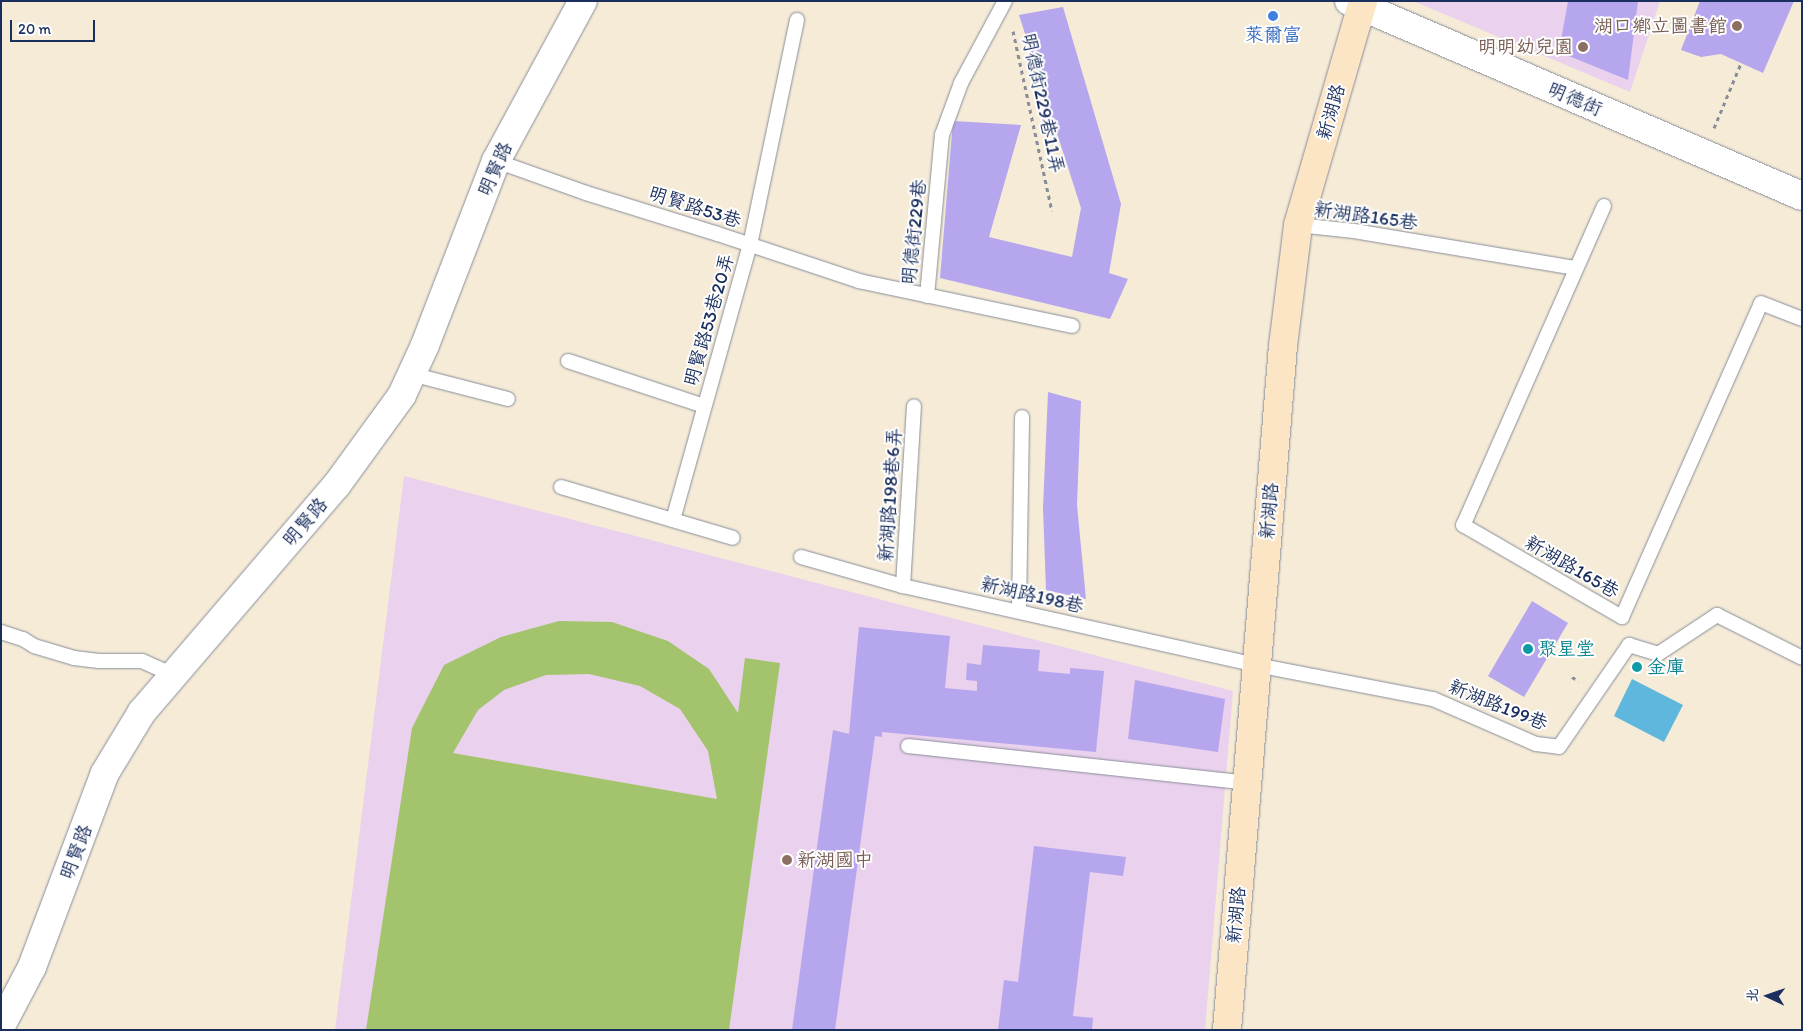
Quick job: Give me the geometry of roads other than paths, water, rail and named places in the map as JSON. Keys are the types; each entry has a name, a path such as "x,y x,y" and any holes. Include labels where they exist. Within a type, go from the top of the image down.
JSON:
{"street":[{"name":"明賢路","path":"1,1026 32,967 106,773 142,712 336,486 402,395 425,345 496,161 583,1"},
{"name":"明德街","path":"1358,3 1802,196"},
{"name":"新湖路","path":"1227,1030 1282,346 1298,226 1358,3"}],"lane":[{"name":"明德街229巷","path":"750,245 859,281 927,296 942,135 961,82 1005,1"},
{"name":"明賢路53巷","path":"496,161 586,193 750,245 796,20"},
{"name":"新湖路165巷","path":"1604,206 1463,525 1622,617 1761,303 1802,319"},
{"name":"新湖路165巷","path":"1298,226 1354,231 1576,268"},
{"name":"明賢路53巷20弄","path":"674,520 750,245"},
{"path":"927,296 1072,326"},
{"name":"明賢路53巷20弄","path":"568,361 704,406"},
{"path":"411,374 508,399"},
{"name":"新湖路198巷6弄","path":"903,586 914,406"},
{"path":"1018,611 1022,417"},
{"path":"561,487 733,538"},
{"name":"新湖路198巷","path":"801,558 903,586 1256,664"},
{"name":"新湖路199巷","path":"1256,664 1433,699 1536,744 1559,747 1629,645 1658,654 1718,615 1802,658"},
{"path":"1,632 23,639 34,646 74,658 99,661 142,661 174,675"},
{"path":"908,746 1247,783"}],"water":[{"path":"1632,679 1683,705 1664,742 1614,716"}],"place":[{"name":"萊爾富","path":"1273,16"},
{"name":"湖口鄉立圖書館","path":"1737,26"},
{"name":"明明幼兒園","path":"1583,47"},
{"name":"聚星堂","path":"1528,649"},
{"name":"金庫","path":"1637,667"},
{"name":"新湖國中","path":"787,860"}]}
